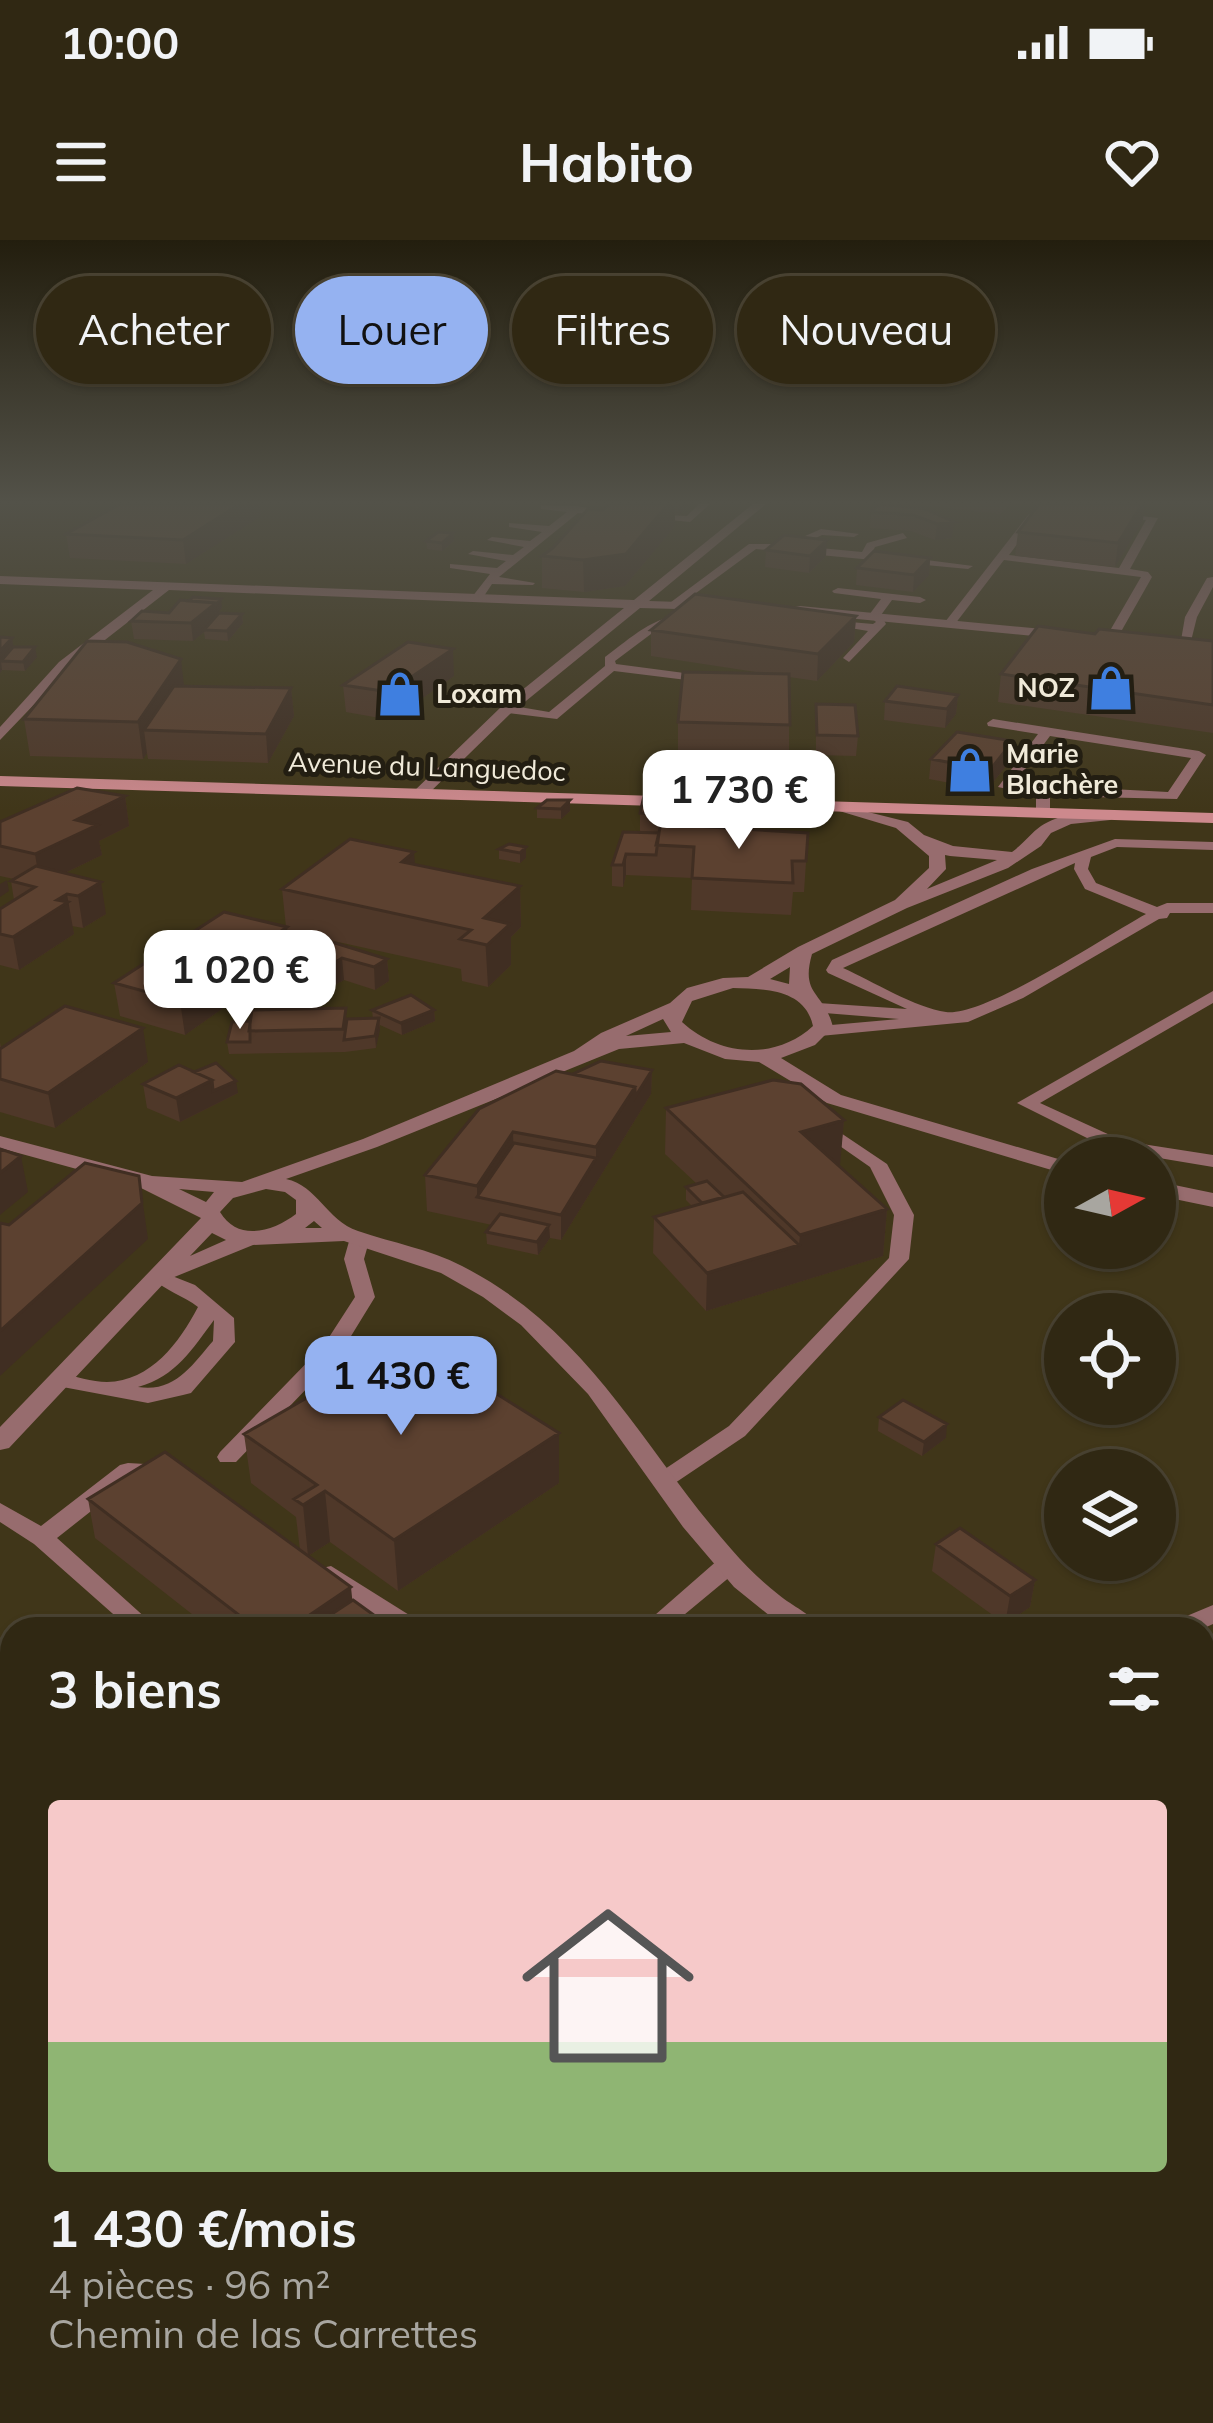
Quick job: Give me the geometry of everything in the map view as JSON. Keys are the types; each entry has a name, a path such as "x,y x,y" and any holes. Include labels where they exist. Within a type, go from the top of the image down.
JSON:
{"main road":[{"name":"Avenue du Languedoc","path":"0,781 1016,811"},
{"path":"1126,814 1213,818"}],"street":[{"path":"0,736 64,665 140,606"},
{"path":"419,794 508,709 636,606"},
{"path":"680,606 734,613"},
{"path":"787,615 951,622 1128,643"},
{"path":"1165,647 1190,650"},
{"path":"842,807 877,815 950,850 1016,856"},
{"path":"902,904 938,869 937,854 914,826 928,808"},
{"path":"1016,811 1044,821 1126,814"},
{"path":"751,982 902,904 1016,856 1039,843 1044,821"},
{"path":"801,994 797,975 804,951"},
{"path":"0,1442 162,1278 210,1217 215,1200 616,1043 684,1037 732,1054 762,1055 799,1047 820,1031 818,1008 801,994 751,982 706,986 674,1008 608,1037 581,1055"},
{"path":"674,1008 672,1023 684,1037"},
{"path":"799,1047 805,1066 822,1081 890,1114"},
{"path":"762,1055 834,1100 1044,1162"},
{"path":"0,1142 143,1180 279,1184 352,1236"},
{"path":"162,1278 299,1224 323,1174 370,1143"},
{"path":"143,1180 210,1217 224,1232 260,1237 352,1236 424,1256 475,1278 530,1316 585,1372 728,1565 792,1617"},
{"path":"1176,1192 1213,1200"}],"lane":[{"path":"849,658 884,606"},
{"path":"951,622 964,606"},
{"path":"1109,641 1130,606"},
{"path":"1190,650 1190,617 1196,606"},
{"path":"611,667 609,660 666,618 734,613"},
{"path":"508,709 552,716 611,667 706,680"},
{"path":"993,723 1206,756"},
{"path":"1046,732 1005,787 1043,793 1172,796 1206,756"},
{"path":"1043,793 1044,821"},
{"path":"1126,794 1126,814"},
{"path":"936,1016 834,970 838,963 1085,852 1115,843 1213,846"},
{"path":"1085,852 1081,869 1090,886 1162,915"},
{"path":"820,1031 962,1018 1162,915 1167,908 1213,908"},
{"path":"1208,1003 1025,1102 1118,1146 1213,1161"},
{"path":"818,1008 962,1018"},
{"path":"664,1480 737,1431 899,1259 904,1215 878,1164 824,1125 806,1119"},
{"path":"228,1457 332,1349 365,1297 352,1236"},
{"path":"60,1380 102,1388 156,1379 194,1336 209,1306 162,1278"},
{"path":"42,1538 128,1470 181,1473"},
{"path":"0,1511 42,1538 132,1617"},
{"path":"316,1564 395,1617"},
{"path":"665,1617 728,1565"}],"building":[{"path":"175,606 212,606 191,623 131,621 142,611 169,613"},
{"path":"680,606 782,606 856,616 818,654 651,630"},
{"path":"219,613 242,614 227,631 204,630"},
{"path":"1038,626 1213,641 1213,705 1001,674"},
{"path":"87,641 127,642 181,659 138,722 24,719"},
{"path":"408,642 453,649 389,692 343,685"},
{"path":"13,647 35,647 23,662 1,661"},
{"path":"683,672 789,674 790,725 678,722"},
{"path":"174,686 291,688 266,734 144,730"},
{"path":"897,686 958,695 947,709 885,701"},
{"path":"816,704 855,705 858,736 817,735"},
{"path":"957,732 1013,741 990,770 931,759"},
{"path":"77,788 125,796 76,820 97,825 35,854 0,846 0,822"},
{"path":"644,796 714,799 713,815 640,813"},
{"path":"547,800 570,800 561,809 537,808"},
{"path":"661,824 808,833 806,861 792,861 793,883 692,878 694,847 656,845"},
{"path":"623,832 659,833 656,855 626,854 623,865 612,865"},
{"path":"350,839 414,852 402,862 520,886 484,918 510,924 487,945 460,939 471,930 282,889"},
{"path":"509,844 526,847 520,853 499,849"},
{"path":"36,866 101,882 78,896 67,894 57,900 68,902 13,937 0,934 0,909 35,887 11,881"},
{"path":"224,912 287,927 180,1001 114,983"},
{"path":"322,939 387,959 374,967 342,958 334,963 299,952"},
{"path":"411,995 434,1010 401,1023 372,1010"},
{"path":"65,1006 143,1028 48,1093 0,1079 0,1049"},
{"path":"346,1008 343,1029 249,1031 252,1010"},
{"path":"379,1018 375,1036 344,1040 347,1019"},
{"path":"250,1021 250,1042 227,1042 232,1022"},
{"path":"601,1061 652,1070 635,1097 635,1087 573,1074"},
{"path":"216,1063 236,1081 213,1091 212,1080 194,1072"},
{"path":"179,1065 212,1080 176,1098 143,1084"},
{"path":"556,1071 635,1087 596,1147 513,1132 477,1186 425,1175 479,1109"},
{"path":"773,1080 801,1084 844,1120 801,1132 887,1209 800,1235 666,1108"},
{"path":"514,1143 596,1158 561,1215 477,1197"},
{"path":"0,1149 21,1156 0,1173"},
{"path":"85,1163 139,1176 142,1203 0,1331 0,1223 9,1225"},
{"path":"707,1181 724,1197 702,1203 686,1187"},
{"path":"743,1192 799,1245 707,1273 654,1217"},
{"path":"500,1214 549,1225 537,1242 486,1232"},
{"path":"409,1339 559,1433 394,1540 325,1491 303,1505 294,1499 317,1485 244,1434"},
{"path":"903,1400 947,1424 924,1442 879,1417"},
{"path":"165,1452 351,1587 307,1617 241,1617 88,1499"},
{"path":"960,1528 1035,1580 1010,1596 936,1544"},
{"path":"353,1600 376,1617 327,1617"}],"place":[{"name":"NOZ","path":"1111,688"},
{"name":"Loxam","path":"400,694"},
{"name":"Marie Blachère","path":"970,770"}]}
